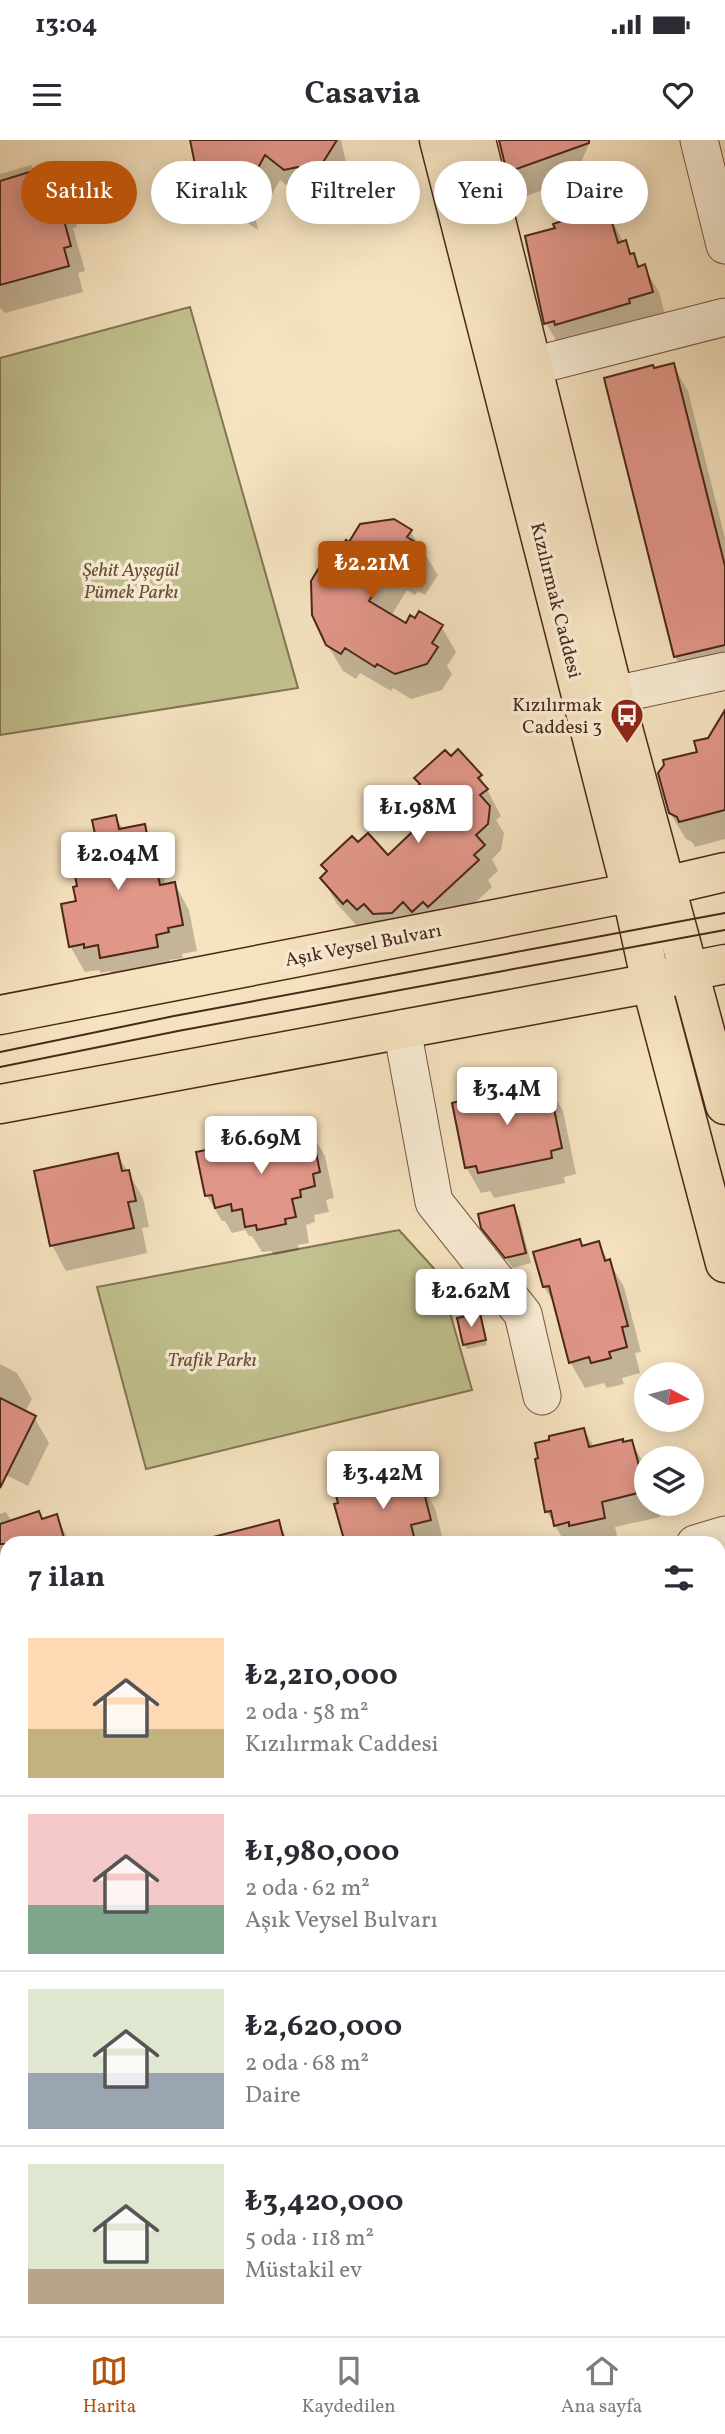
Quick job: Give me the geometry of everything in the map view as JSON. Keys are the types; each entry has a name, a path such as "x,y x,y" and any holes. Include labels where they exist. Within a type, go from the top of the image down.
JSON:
{"main road":[{"name":"Kızılırmak Caddesi","path":"439,140 648,889 707,968 725,1105"},
{"name":"Kızılırmak Caddesi","path":"476,140 614,695 648,889 651,983 725,1263"},
{"name":"Aşık Veysel Bulvarı","path":"0,1015 725,872"},
{"path":"0,1104 651,983 707,968"}],"street":[{"path":"699,140 725,245"},
{"path":"533,366 725,317"},
{"path":"614,695 725,671"},
{"path":"402,1029 434,1202 523,1314 542,1396"}],"green space":[{"name":"Şehit Ayşegül Pümek Parkı","path":"190,307 298,688 0,735 0,358"},
{"name":"Trafik Parkı","path":"399,1230 439,1274 472,1390 146,1469 97,1287"}],"building":[{"path":"190,140 337,140 324,161 286,161 284,170 265,155 262,161 194,161"},
{"path":"499,140 589,140 589,143 527,165 527,161 504,161"},
{"path":"21,175 21,224 65,224 71,246 64,248 69,266 0,285 0,181"},
{"path":"553,224 612,224 618,243 626,240 638,267 645,264 653,292 629,299 630,303 555,325 554,321 544,324 525,236 555,228"},
{"path":"674,363 725,566 725,645 674,657 604,378 653,365 654,368"},
{"path":"394,519 412,530 407,537 425,548 410,571 403,566 400,571 392,565 369,601 406,623 410,615 415,618 419,611 443,625 432,643 438,647 427,664 395,674 377,664 375,667 345,648 341,654 326,645 312,615 311,581 320,566 327,570 360,524"},
{"path":"725,710 725,810 679,822 677,817 669,813 658,773 664,765 663,760 697,752 694,741 708,738"},
{"path":"458,749 482,775 478,778 488,789 480,795 490,806 488,824 476,835 485,845 474,855 479,860 428,907 423,902 412,912 403,902 392,913 373,914 364,904 357,910 347,900 343,904 320,878 327,871 321,865 352,836 358,842 368,833 388,855 430,815 410,794 420,784 414,778 445,750 451,756"},
{"path":"116,815 119,829 145,824 154,871 157,871 160,885 175,882 183,925 168,928 169,932 156,935 158,947 100,958 98,945 69,947 61,904 76,901 73,887 77,886 68,839 95,834 92,820"},
{"path":"518,1081 519,1088 549,1084 562,1148 551,1151 552,1158 478,1173 476,1166 465,1168 452,1103 481,1095 480,1088"},
{"path":"311,1128 320,1172 313,1174 315,1186 300,1190 301,1197 292,1199 296,1217 285,1219 286,1224 257,1230 256,1225 245,1227 242,1209 232,1211 231,1204 215,1208 212,1195 205,1196 196,1152"},
{"path":"118,1153 122,1171 129,1170 136,1201 128,1202 134,1228 50,1246 34,1171"},
{"path":"514,1205 526,1253 505,1258 481,1228 478,1214"},
{"path":"580,1239 582,1246 599,1241 605,1261 610,1259 628,1326 622,1327 627,1347 609,1352 611,1358 591,1363 589,1357 569,1363 549,1286 543,1287 533,1252"},
{"path":"480,1313 486,1340 463,1345 457,1318"},
{"path":"0,1398 36,1416 0,1488"},
{"path":"584,1428 589,1447 623,1439 623,1442 632,1440 634,1494 602,1502 605,1518 569,1526 569,1522 554,1526 551,1511 545,1512 535,1459 538,1458 535,1443 549,1440 549,1436"},
{"path":"414,1471 417,1482 421,1481 431,1520 411,1525 414,1536 343,1536 334,1504 338,1503 335,1492"},
{"path":"39,1511 42,1519 57,1514 63,1536 0,1536 0,1524"},
{"path":"279,1520 283,1536 217,1536"}],"tram line":[{"path":"0,1052 174,1016 725,913"},
{"path":"0,1067 178,1031 725,930"}],"place":[{"name":"Kızılırmak Caddesi 3","path":"627,745"}]}
